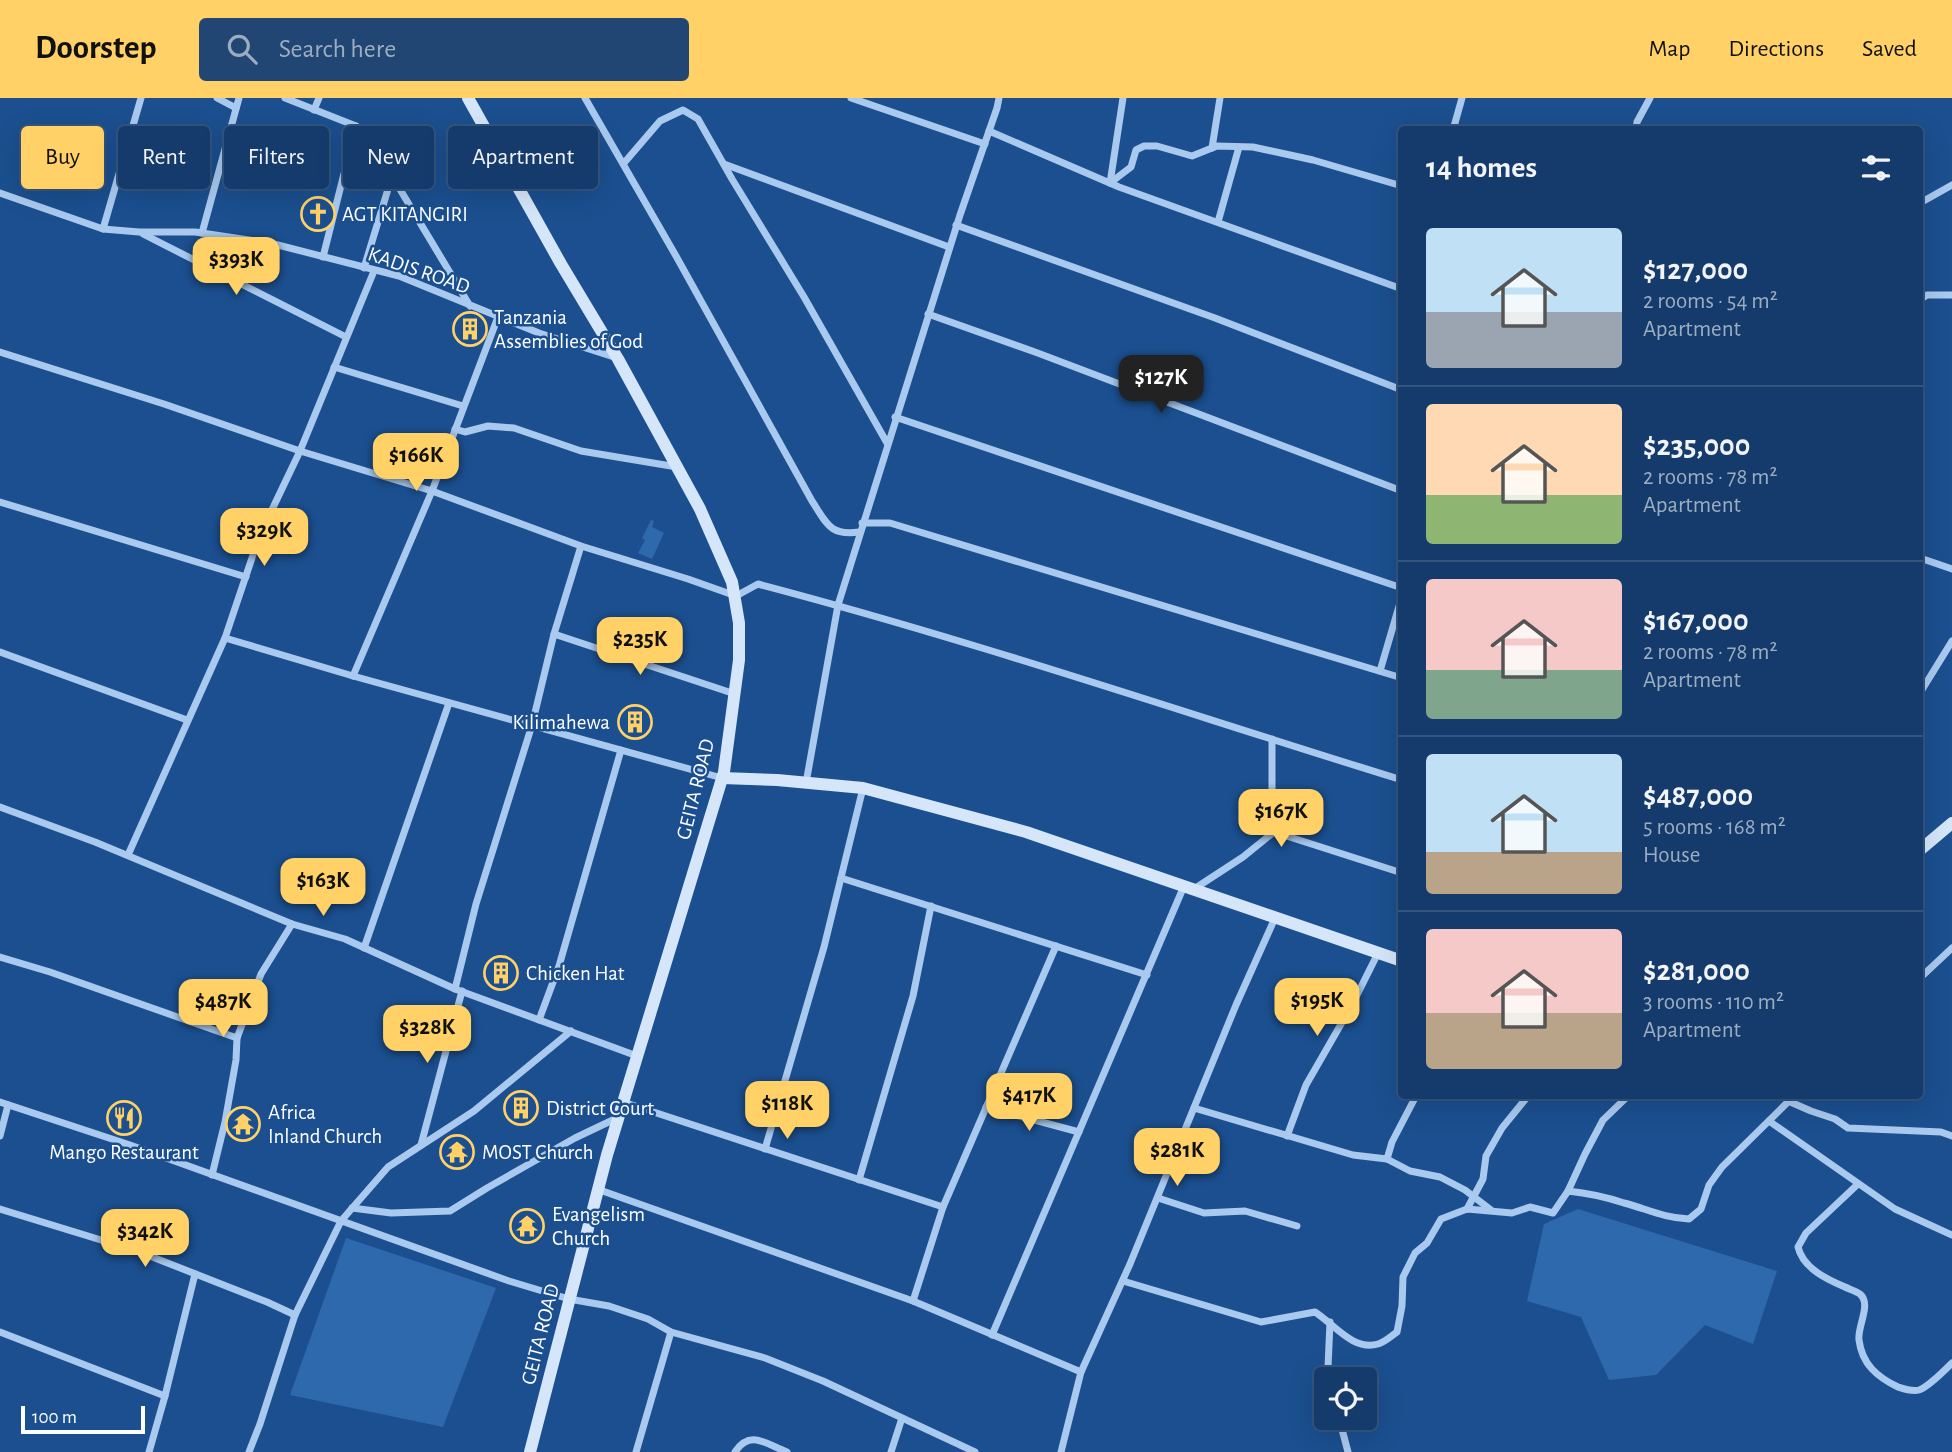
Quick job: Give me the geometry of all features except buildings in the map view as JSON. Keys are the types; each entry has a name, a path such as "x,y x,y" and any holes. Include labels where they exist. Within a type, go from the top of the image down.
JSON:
{"main road":[{"name":"GEITA ROAD","path":"468,98 618,359 700,509 732,582 740,623 739,660 722,778 597,1189 530,1452"},
{"path":"722,778 777,779 863,788 1026,832 1398,960"},
{"path":"1923,847 1952,823"}],"street":[{"path":"103,229 141,98"},
{"path":"217,98 236,108"},
{"path":"202,233 239,98"},
{"path":"285,98 356,126"},
{"path":"314,110 319,98"},
{"path":"585,98 624,163 812,502 828,526 843,534 859,532"},
{"path":"851,98 985,144"},
{"path":"806,783 838,606 949,247 999,98"},
{"path":"1110,183 1123,98"},
{"path":"1212,148 1220,98"},
{"path":"1453,126 1462,98"},
{"path":"1636,126 1650,98"},
{"path":"624,163 660,121 683,110 698,119 887,443"},
{"path":"989,131 1110,183 1398,288"},
{"path":"1110,183 1131,167 1136,150 1144,146 1157,146 1192,156 1217,146 1253,147 1313,160 1398,186"},
{"path":"1218,222 1239,147"},
{"path":"723,163 949,247"},
{"path":"323,257 343,178"},
{"path":"1923,201 1952,185"},
{"path":"365,268 388,189"},
{"path":"400,189 470,306"},
{"name":"KADIS ROAD","path":"0,193 103,229 202,233 270,243 400,276 539,333 618,359"},
{"path":"956,225 1215,318 1398,388"},
{"path":"139,232 346,337"},
{"path":"128,855 225,638 260,537 300,451 374,271"},
{"path":"1923,298 1927,295 1952,295"},
{"path":"928,314 1398,489"},
{"path":"353,677 432,491 498,317"},
{"path":"0,352 300,451 432,491 581,545 736,596 758,584 838,606 1034,664 1398,779"},
{"path":"334,367 463,406"},
{"path":"895,418 1398,587"},
{"path":"455,429 464,432 488,426 514,428 581,451 677,467"},
{"path":"0,502 246,577"},
{"path":"862,523 890,523 1398,677"},
{"path":"422,1145 476,904 531,725 554,634 581,545"},
{"path":"1923,559 1952,569"},
{"path":"1380,671 1398,610"},
{"path":"554,634 734,694"},
{"path":"225,638 353,677 722,778"},
{"path":"1923,688 1952,641"},
{"path":"0,652 187,720"},
{"path":"363,948 449,703"},
{"path":"1272,739 1274,832"},
{"path":"539,1020 559,966 621,750"},
{"path":"765,1149 824,947 863,788"},
{"path":"0,807 128,855 292,923 345,939 458,990 637,1056"},
{"path":"1274,832 1398,872"},
{"path":"992,1335 1147,975 1189,888 1243,857 1274,832"},
{"path":"841,878 1147,975"},
{"path":"859,1180 913,996 931,906"},
{"path":"1061,1452 1081,1372 1123,1281 1236,1005 1275,918"},
{"path":"212,1175 236,1060 237,1038 261,974 292,923"},
{"path":"914,1301 943,1207 1056,946"},
{"path":"1923,975 1952,948"},
{"path":"1287,1136 1306,1085 1352,1006 1378,953"},
{"path":"0,957 237,1038"},
{"path":"249,1452 295,1315 341,1221 388,1167 474,1111 571,1031"},
{"path":"1387,1159 1392,1142 1414,1099"},
{"path":"1467,1209 1483,1179 1486,1156 1502,1128 1526,1099"},
{"path":"1123,1281 1261,1322 1315,1312 1348,1339 1364,1346 1380,1344 1397,1332 1402,1306 1403,1277 1416,1252 1427,1243 1441,1219 1467,1209 1512,1213 1530,1207 1553,1213 1568,1191 1603,1120 1625,1099"},
{"path":"1568,1191 1623,1202 1670,1219 1689,1219 1700,1209 1709,1185 1722,1167 1790,1099"},
{"path":"1793,1099 1848,1128 1941,1132 1952,1136"},
{"path":"623,1102 943,1207"},
{"path":"0,1136 4,1104 509,1281 569,1299 609,1306 648,1318 671,1332 765,1359 823,1381 975,1452"},
{"path":"986,1107 1080,1132"},
{"path":"1194,1108 1353,1155 1387,1159 1410,1171 1440,1177 1465,1190 1493,1211"},
{"path":"352,1208 391,1213 450,1211 575,1138 618,1117"},
{"path":"1769,1121 1895,1209 1952,1235"},
{"path":"1858,1184 1806,1233 1798,1247 1800,1256 1828,1280 1860,1294 1864,1300 1858,1337 1862,1354 1880,1379 1906,1390 1920,1390 1952,1363"},
{"path":"597,1189 914,1301 1081,1372"},
{"path":"1158,1198 1204,1213 1245,1210 1297,1226"},
{"path":"0,1209 137,1251 295,1315"},
{"path":"149,1452 195,1274"},
{"path":"1328,1367 1330,1322"},
{"path":"0,1332 165,1396"},
{"path":"636,1452 671,1332"},
{"path":"891,1452 902,1418"},
{"path":"1343,1430 1349,1452"},
{"path":"735,1452 741,1443 748,1439 787,1452"}],"shaded area":[{"path":"651,520 654,521 652,527 664,533 652,559 638,553"},
{"path":"1578,1209 1777,1271 1753,1344 1705,1325 1656,1375 1609,1380 1581,1317 1527,1301 1544,1224"},
{"path":"346,1238 496,1288 443,1427 290,1395"}],"place":[{"name":"AGT KITANGIRI","path":"318,214"},
{"name":"Tanzania Assemblies of God","path":"470,329"},
{"name":"Kilimahewa","path":"635,722"},
{"name":"Chicken Hat","path":"501,973"},
{"name":"District Court","path":"521,1108"},
{"name":"Mango Restaurant","path":"124,1118"},
{"name":"Africa Inland Church","path":"243,1124"},
{"name":"MOST Church","path":"457,1152"},
{"name":"Evangelism Church","path":"527,1226"}]}
